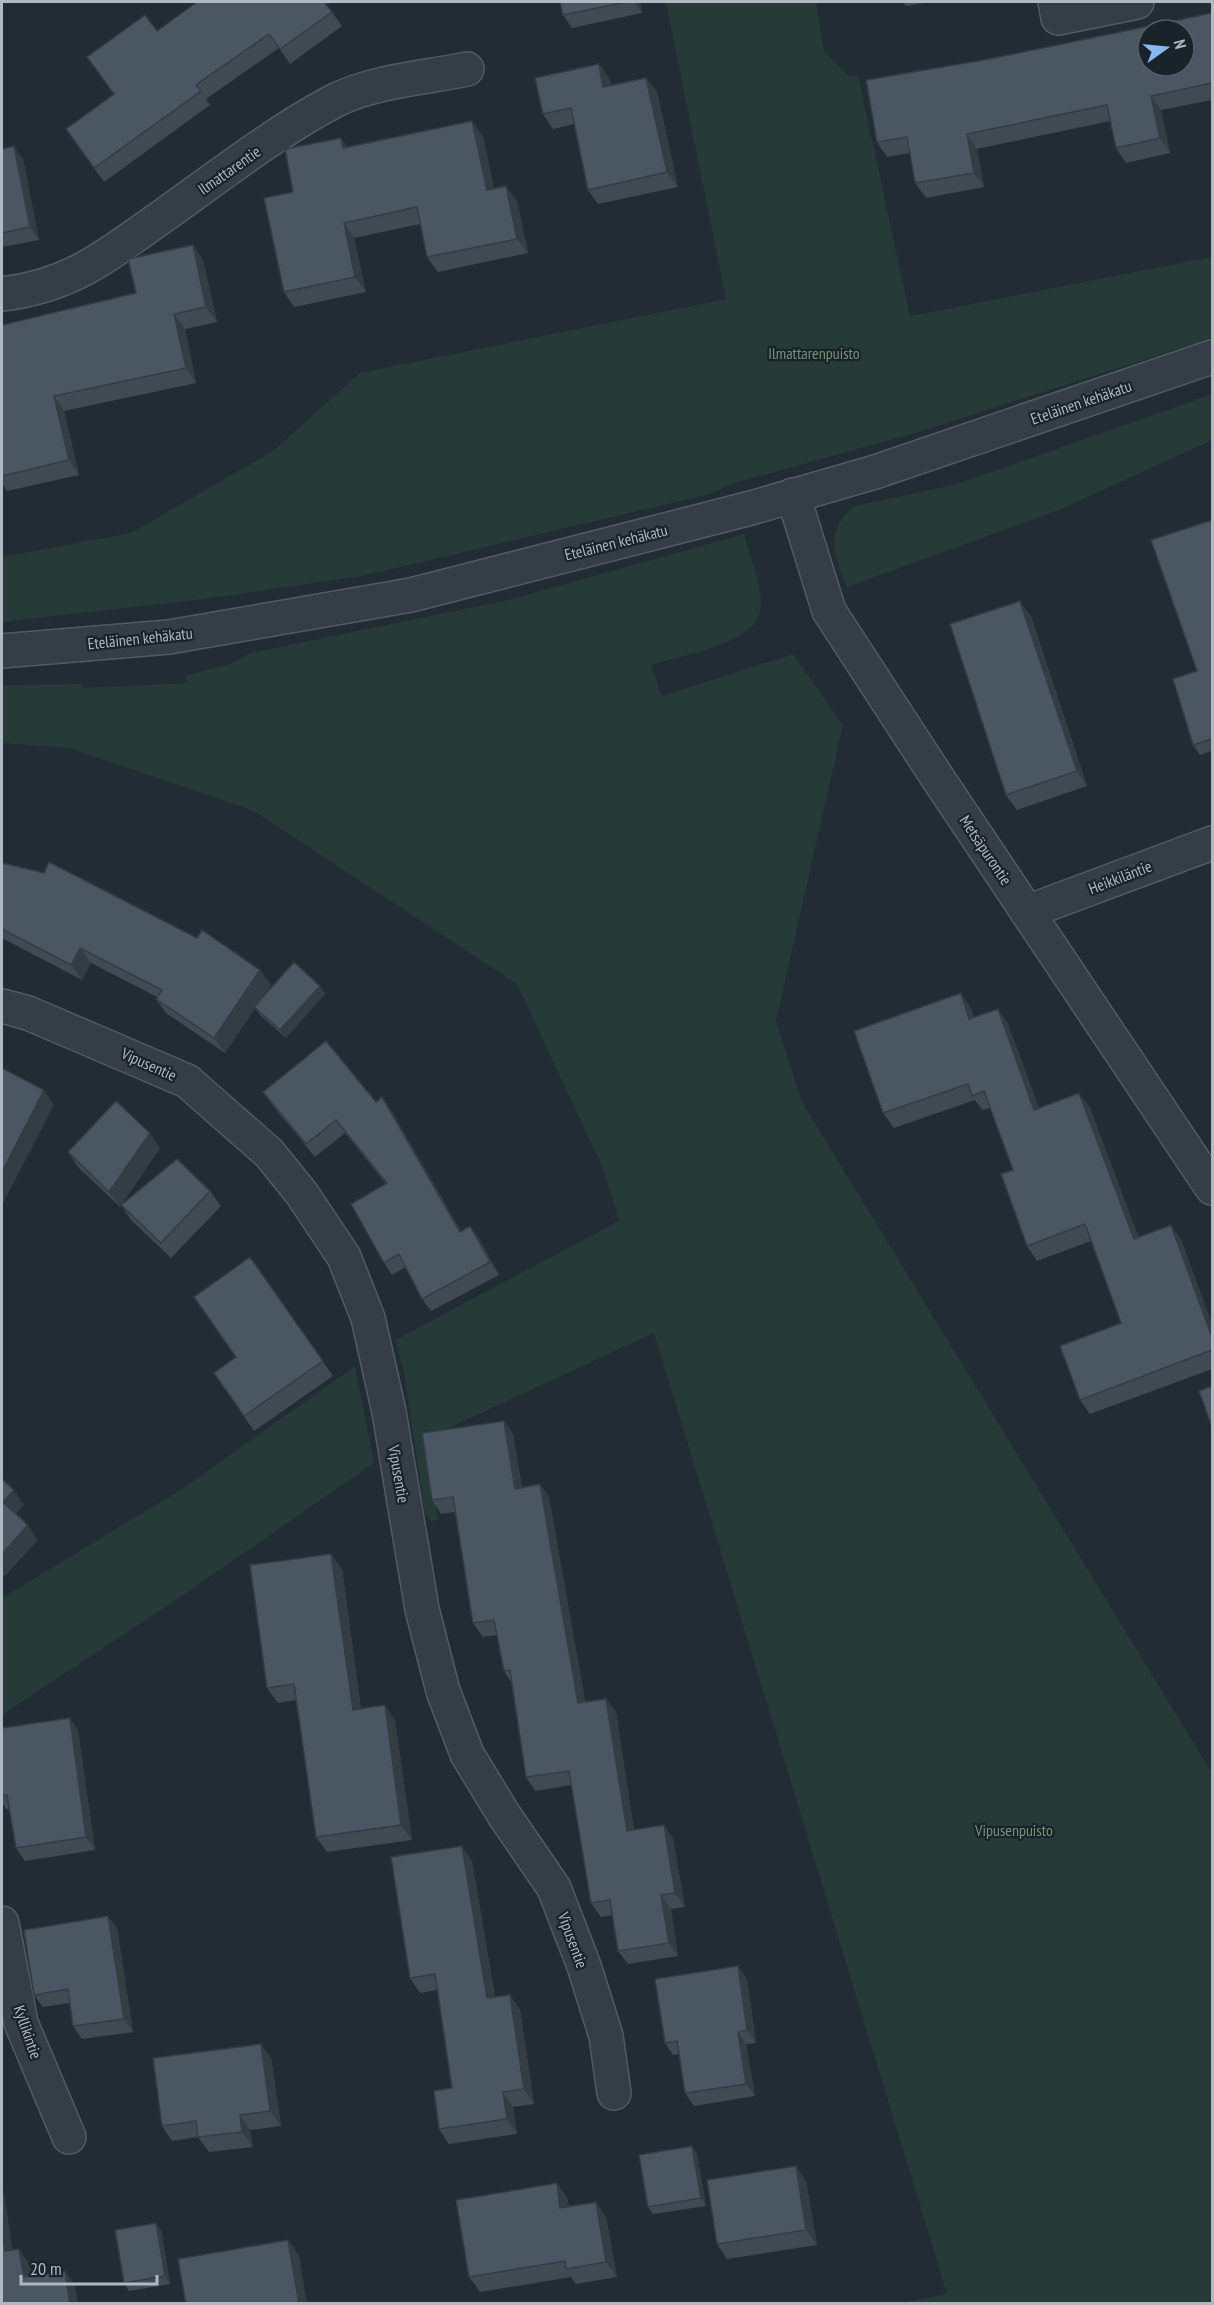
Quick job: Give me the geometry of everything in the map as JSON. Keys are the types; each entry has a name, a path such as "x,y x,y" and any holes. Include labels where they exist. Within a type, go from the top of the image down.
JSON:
{"street":[{"path":"1055,2 1058,18 1137,2"},
{"name":"Ilmattarentie","path":"2,294 34,291 87,269 290,126 337,100 375,87 467,69"},
{"name":"Eteläinen kehäkatu","path":"2,651 170,637 411,595 874,472 1212,357"},
{"name":"Metsäpurontie","path":"793,495 829,611 1212,1188"},
{"name":"Heikkiläntie","path":"1027,912 1212,843"},
{"name":"Vipusentie","path":"2,1006 28,1013 188,1081 228,1114 269,1153 302,1194 344,1257 370,1330 389,1412 422,1609 442,1691 467,1754 504,1815 554,1888 584,1966 606,2036 614,2092"},
{"name":"Kyllikintie","path":"2,1923 21,2023 69,2137"}],"green space":[{"name":"Ilmattarenpuisto","path":"666,2 816,2 824,51 849,76 858,75 910,316 1212,257 1212,338 919,432 731,484 710,494 362,576 204,599 2,622 2,557 131,533 273,451 360,373 726,299"},
{"path":"1212,394 1212,440 1059,510 847,587 838,564 834,544 838,525 855,506 957,484"},
{"name":"Vipusenpuisto","path":"744,534 760,593 760,612 755,623 744,633 713,647 651,665 662,696 793,654 843,725 776,1021 802,1102 1212,1773 1212,2303 899,2303 947,2294 654,1333 425,1439 438,1520 431,1521 425,1514 404,1373 395,1340 619,1221 604,1171 517,984 254,811 69,748 2,743 2,685 83,684 84,688 187,683 185,676 233,663 250,653 508,600"},
{"path":"355,1366 374,1463 185,1594 2,1715 2,1598 182,1489"}],"building":[{"path":"197,2 324,2 332,12 280,49 269,34 196,85 201,91 94,168 66,129 114,94 87,57 145,15 157,31"},
{"path":"560,2 627,2 563,15"},
{"path":"1212,13 1212,83 1151,96 1160,138 1116,148 1107,105 967,134 974,173 915,183 907,137 877,142 866,80 989,59 1136,29 1136,78 1196,78 1196,18 1188,18"},
{"path":"599,64 603,87 646,78 667,172 588,190 571,108 543,114 535,78"},
{"path":"472,121 487,190 506,186 517,239 427,257 417,207 344,223 355,277 284,292 264,198 293,192 285,149 341,138 343,148"},
{"path":"14,146 30,227 2,233 2,149"},
{"path":"193,245 206,307 174,314 186,368 54,396 69,460 2,476 2,325 136,293 128,259"},
{"path":"1212,520 1212,739 1193,745 1173,679 1197,671 1151,540"},
{"path":"1020,601 1077,771 1006,795 950,624"},
{"path":"49,862 197,938 202,930 260,970 214,1038 156,999 162,990 80,948 71,965 2,929 2,863 44,873"},
{"path":"294,962 320,986 280,1030 254,1007"},
{"path":"961,993 969,1019 998,1009 1034,1110 1079,1093 1134,1239 1171,1225 1212,1337 1212,1350 1080,1400 1060,1346 1121,1323 1085,1224 1027,1246 1001,1174 1013,1170 984,1091 972,1096 968,1084 883,1113 854,1031"},
{"path":"326,1041 376,1102 382,1097 460,1232 470,1226 490,1262 422,1299 399,1254 384,1263 351,1204 387,1183 336,1120 306,1144 263,1092"},
{"path":"2,1068 44,1090 2,1172"},
{"path":"116,1101 150,1133 109,1192 68,1152"},
{"path":"177,1159 210,1191 161,1243 121,1205"},
{"path":"250,1257 323,1361 244,1416 214,1373 236,1357 194,1297"},
{"path":"1212,1386 1212,1427 1199,1391"},
{"path":"504,1421 515,1489 540,1484 578,1703 606,1699 627,1831 664,1825 675,1893 661,1895 669,1943 618,1951 610,1900 591,1903 569,1771 526,1777 510,1670 504,1671 494,1620 473,1623 453,1497 432,1500 422,1433"},
{"path":"2,1479 14,1490 3,1502 28,1525 2,1554"},
{"path":"331,1554 353,1710 385,1705 401,1825 316,1837 294,1684 267,1688 250,1565"},
{"path":"70,1718 86,1837 16,1848 7,1795 2,1796 2,1728"},
{"path":"462,1846 487,1998 510,1995 524,2089 503,2092 507,2119 439,2129 434,2091 452,2088 435,1974 410,1978 391,1857"},
{"path":"108,1916 124,2019 73,2026 68,1989 34,1995 24,1930"},
{"path":"738,1966 747,2030 738,2032 746,2084 685,2093 677,2041 665,2043 655,1979"},
{"path":"261,2044 270,2111 240,2115 242,2132 198,2137 196,2121 162,2126 153,2058"},
{"path":"692,2146 701,2198 648,2207 639,2155"},
{"path":"796,2166 806,2230 717,2244 707,2180"},
{"path":"557,2183 560,2208 596,2202 606,2262 566,2269 565,2261 469,2277 456,2200"},
{"path":"156,2223 165,2276 124,2283 115,2230"},
{"path":"2,2229 5,2251 19,2249 24,2277 65,2271 70,2304 2,2304"},
{"path":"288,2240 299,2304 186,2304 178,2259"}]}
